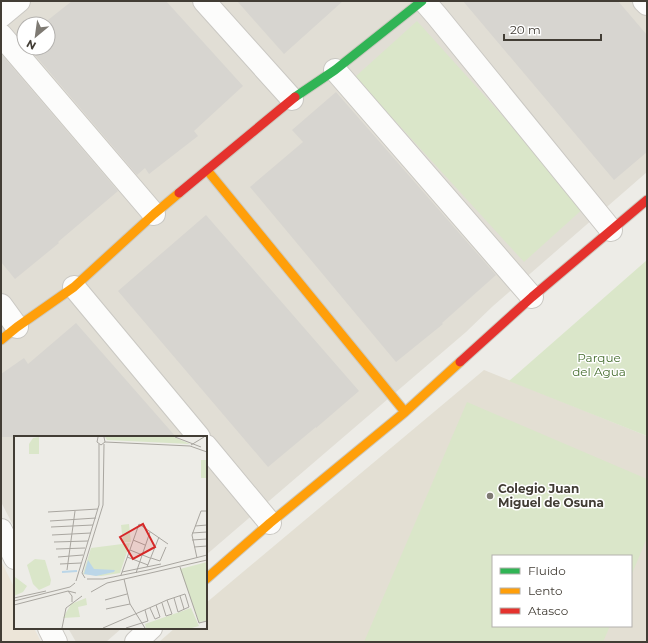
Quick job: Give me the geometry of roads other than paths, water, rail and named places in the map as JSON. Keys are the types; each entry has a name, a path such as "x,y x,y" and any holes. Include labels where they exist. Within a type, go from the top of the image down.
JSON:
{"street":[{"path":"1,16 19,1"},
{"path":"204,1 292,99"},
{"path":"1,305 9,334 74,287 154,214 292,99 335,70 423,1 437,16 611,230"},
{"path":"644,1 647,4"},
{"path":"1,35 154,214"},
{"path":"335,70 532,297"},
{"path":"208,170 405,412"},
{"path":"207,578 270,523 405,412 532,297 647,200"},
{"path":"74,287 198,436"},
{"path":"207,447 270,523"},
{"path":"1,530 14,556"},
{"path":"50,629 56,642"},
{"path":"136,642 150,629"}],"place":[{"name":"Colegio Juan Miguel de Osuna","path":"490,496"}],"park label":[{"name":"Parque del Agua","path":"599,365"}]}
